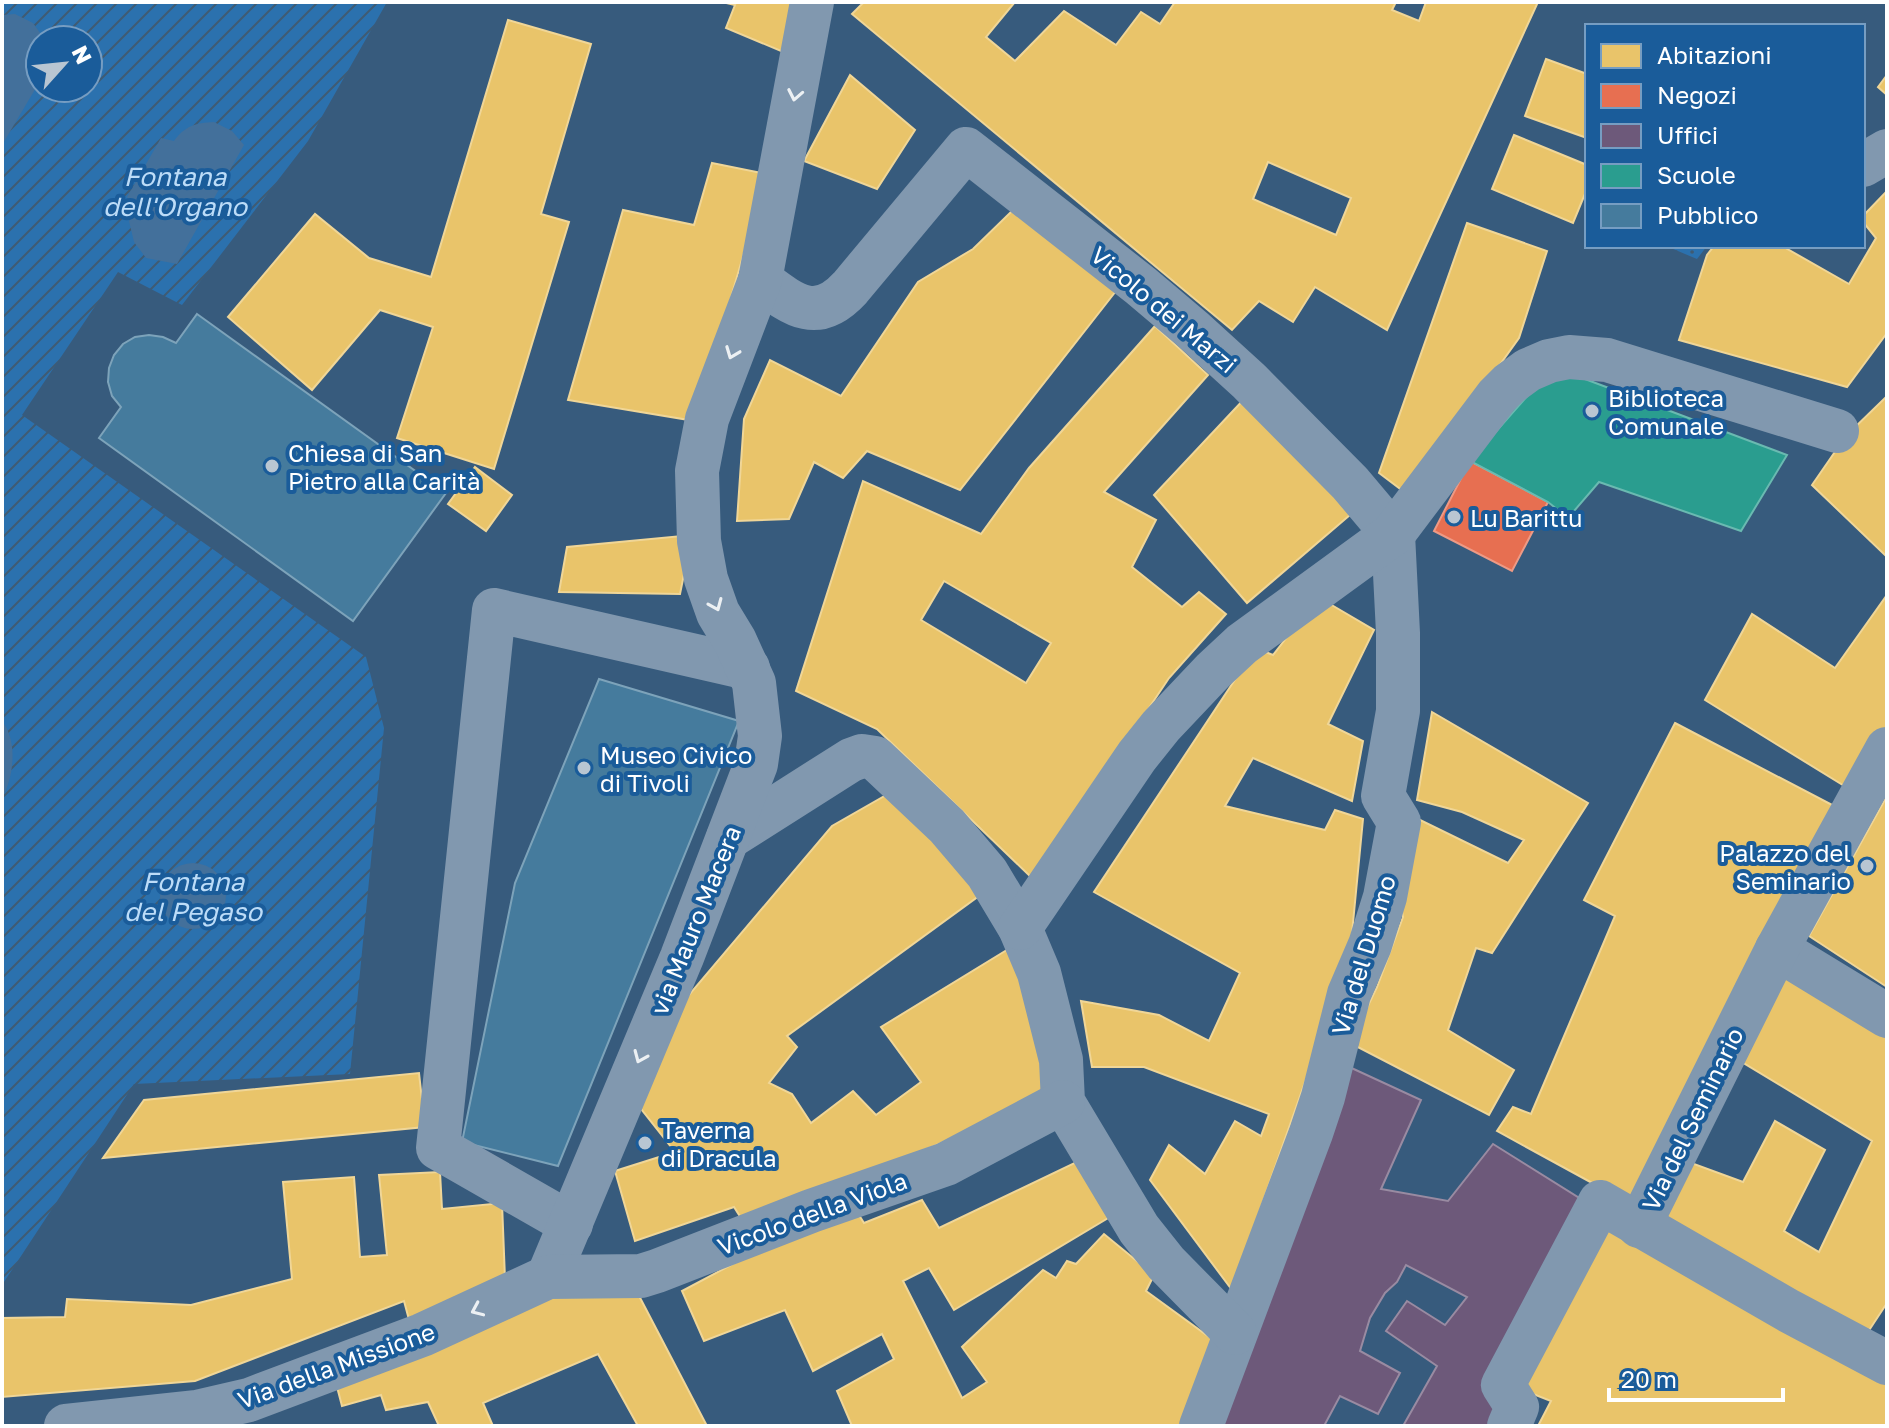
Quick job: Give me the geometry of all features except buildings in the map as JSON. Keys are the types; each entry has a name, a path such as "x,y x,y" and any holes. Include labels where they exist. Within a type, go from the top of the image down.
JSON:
{"street":[{"name":"via Mauro Macera","path":"548,1277 682,957 756,764 760,736 757,701 748,668 718,613 706,579 698,530 697,471 707,419 760,280 812,2"},
{"name":"Vicolo dei Marzi","path":"760,280 800,307 810,310 830,304 844,294 966,149 1193,330 1249,381 1350,483 1393,534"},
{"path":"1865,164 1887,151"},
{"path":"1020,928 1137,756 1161,726 1213,671 1266,625 1393,534 1497,396 1528,370 1569,357 1607,360 1837,431"},
{"name":"Via del Duomo","path":"1201,1426 1323,1097 1349,994 1370,945 1385,897 1399,822 1383,796 1398,711 1393,534"},
{"path":"571,1224 438,1148 494,610 748,668"},
{"name":"Via del Seminario","path":"1509,1426 1517,1407 1503,1385 1600,1202 1639,1226 1777,949 1887,749"},
{"path":"728,838 862,756 875,758 924,804 987,873 1020,928 1039,973 1051,1017 1061,1060 1063,1102 1139,1229 1166,1263 1235,1333"},
{"path":"1777,949 1887,1016"},
{"name":"Vicolo della Viola","path":"548,1277 641,1276 657,1271 811,1211 946,1164 1063,1102"},
{"path":"1639,1226 1789,1311 1883,1351"},
{"name":"Via della Missione","path":"66,1426 197,1412 249,1400 422,1335 548,1277"}],"shaded area":[{"path":"2,2 387,2 308,141 182,305 118,272 22,415 366,657 384,728 350,1074 134,1084 2,1285"},
{"path":"1671,248 1705,248 1697,259"}],"water":[{"path":"15,14 34,24 24,24 26,104 2,145 2,15"},
{"name":"Fontana dell'Organo","path":"214,122 232,131 244,145 177,264 146,258 134,242 129,221 136,208 127,197 161,138 174,141 191,126"},
{"path":"2,721 10,739 12,759 2,798"},
{"name":"Fontana del Pegaso","path":"193,863 206,865 221,878 226,896 224,909 211,924 193,929 180,927 165,914 160,896 162,883 175,868"}],"place":[{"name":"Biblioteca Comunale","path":"1592,411"},
{"name":"Chiesa di San Pietro alla Carità","path":"272,466"},
{"name":"Lu Barittu","path":"1454,517"},
{"name":"Museo Civico di Tivoli","path":"584,768"},
{"name":"Palazzo del Seminario","path":"1867,866"},
{"name":"Taverna di Dracula","path":"645,1143"}]}
